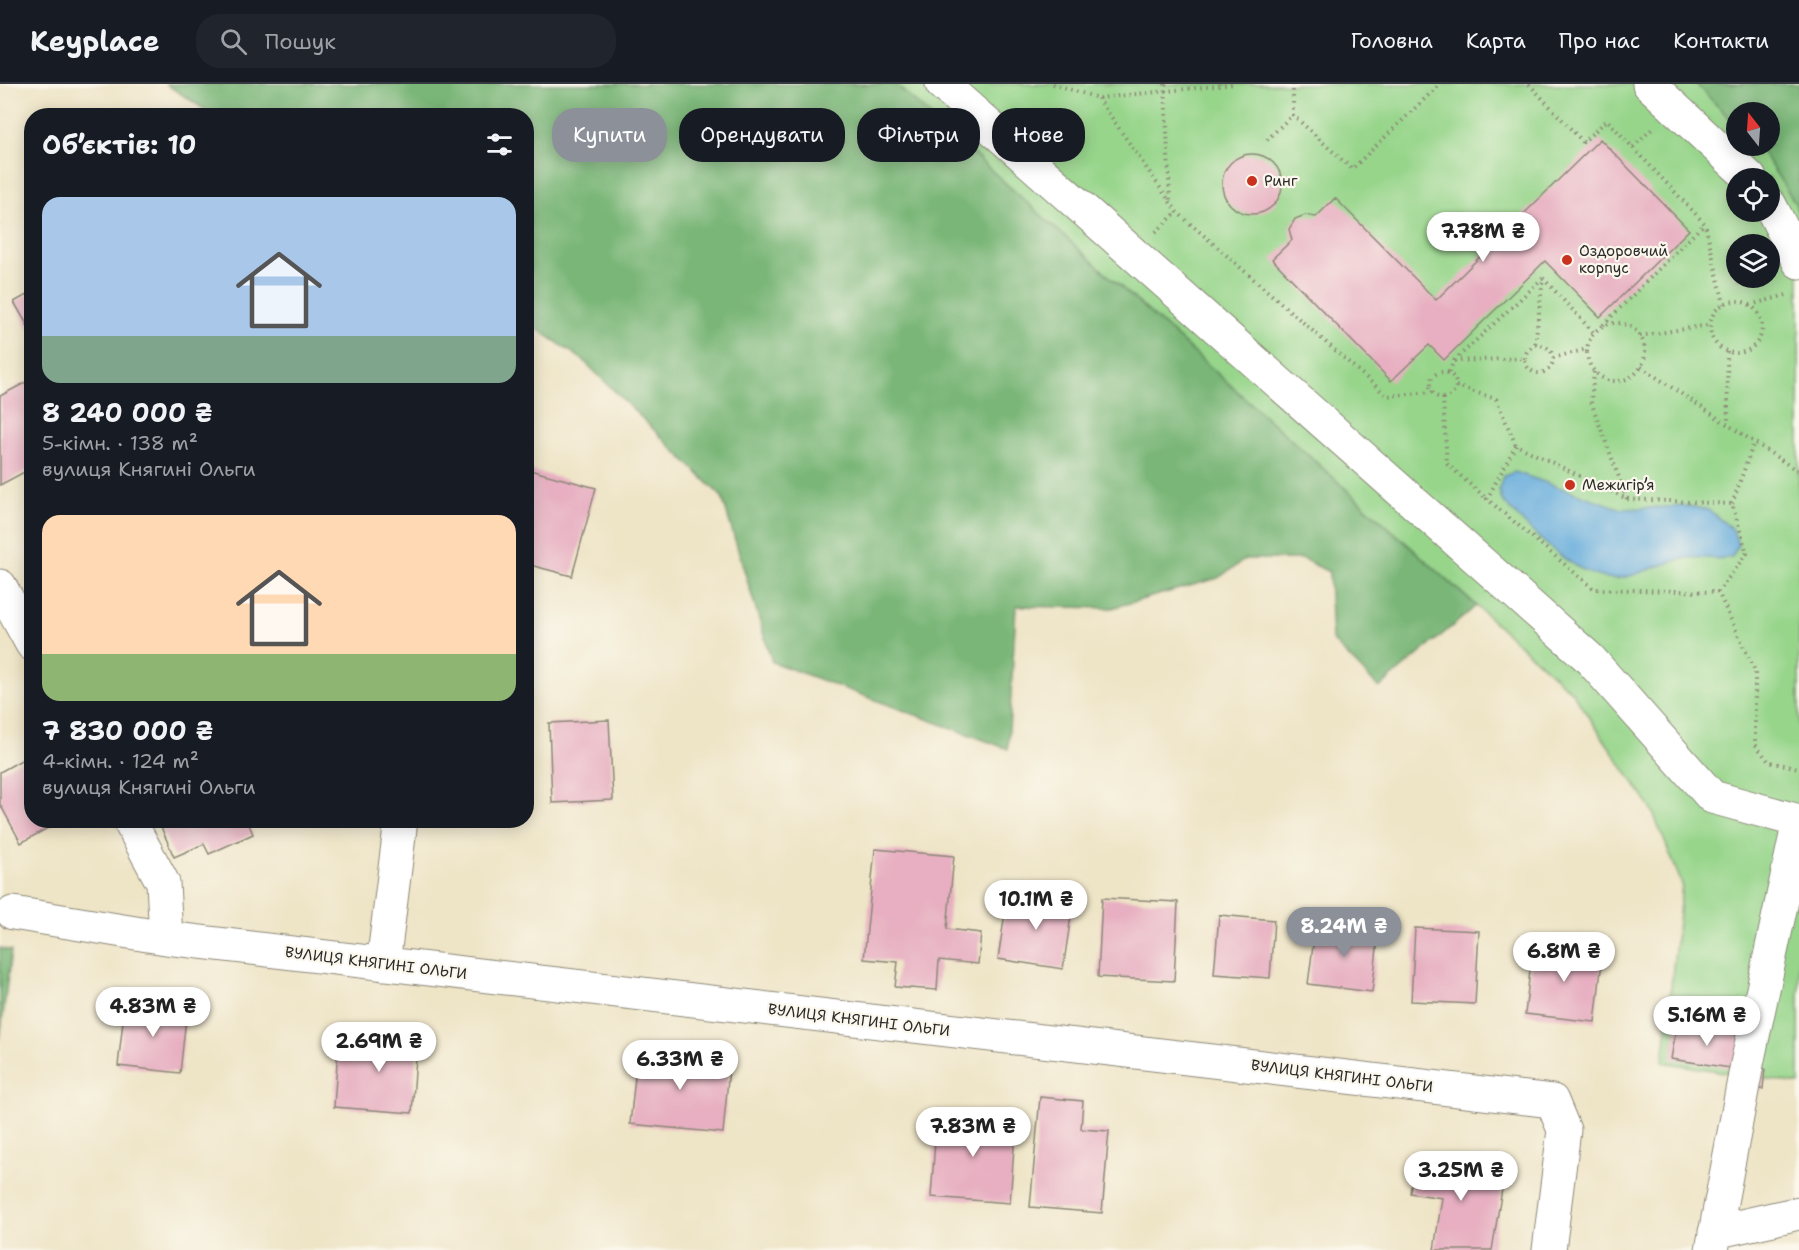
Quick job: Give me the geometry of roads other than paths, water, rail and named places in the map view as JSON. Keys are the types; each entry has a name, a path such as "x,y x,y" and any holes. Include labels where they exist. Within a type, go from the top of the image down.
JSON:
{"street":[{"path":"942,84 1589,658 1712,797 1799,821 1747,1064 1713,1241 1799,1213"},
{"path":"1649,84 1739,168"},
{"path":"1779,222 1799,262"},
{"path":"0,586 24,630"},
{"path":"133,828 163,883 166,938"},
{"path":"383,964 400,828"},
{"name":"ВУЛИЦЯ КНЯГИНІ ОЛЬГИ","path":"12,913 166,938 1552,1101 1564,1130 1549,1250"}],"water":[{"path":"1515,472 1622,509 1688,506 1709,510 1733,530 1738,545 1732,557 1687,558 1621,578 1606,578 1589,573 1540,539 1502,500 1499,490 1503,476"}],"place":[{"name":"Ринг","path":"1252,181"},
{"name":"Оздоровчий корпус","path":"1567,260"},
{"name":"Межигір’я","path":"1570,485"}]}
